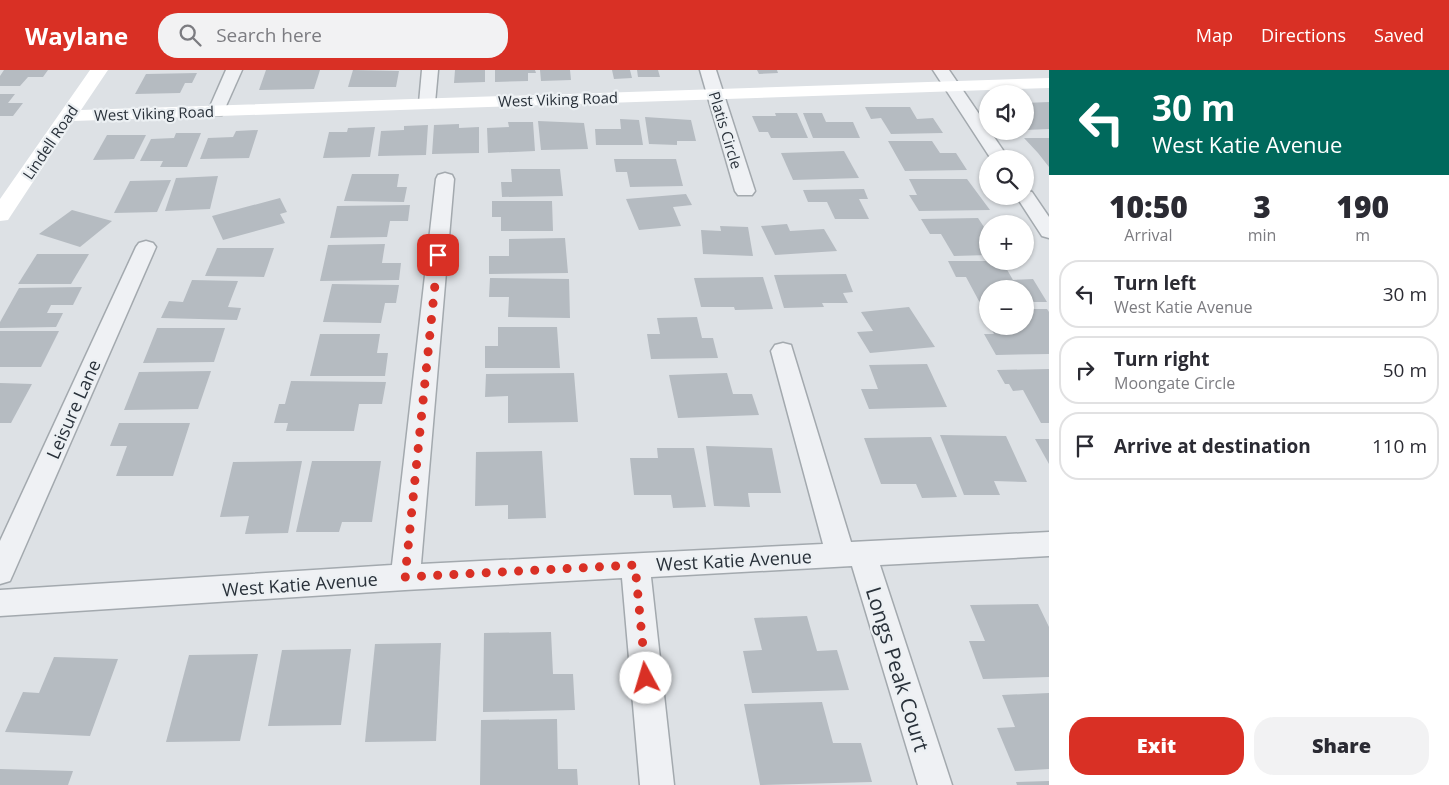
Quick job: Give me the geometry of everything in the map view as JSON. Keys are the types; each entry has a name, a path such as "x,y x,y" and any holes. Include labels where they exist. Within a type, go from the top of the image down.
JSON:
{"street":[{"name":"Lindell Road","path":"0,215 99,70"},
{"path":"216,111 234,70"},
{"path":"427,103 430,70"},
{"name":"Platis Circle","path":"708,70 745,191"},
{"path":"942,70 994,150"},
{"name":"West Viking Road","path":"68,116 1049,83"},
{"path":"405,577 446,179"},
{"path":"1031,205 1049,232"},
{"name":"Leisure Lane","path":"0,572 146,247"},
{"name":"Longs Peak Court","path":"783,351 851,554 935,785"},
{"name":"West Katie Avenue","path":"0,603 405,577 1049,544"},
{"path":"635,565 657,785"}],"building":[{"path":"4,70 48,70 43,77 28,77 20,86 0,86 0,76"},
{"path":"266,70 320,70 314,89 259,90"},
{"path":"353,70 399,71 396,87 348,87"},
{"path":"455,70 485,70 485,82 454,83"},
{"path":"495,70 535,70 536,73 528,73 528,81 495,82"},
{"path":"540,70 570,70 571,80 541,81"},
{"path":"612,70 630,70 632,78 614,79"},
{"path":"637,70 658,70 660,77 638,77"},
{"path":"757,70 777,70 778,73 759,74"},
{"path":"197,73 192,83 185,83 180,93 135,94 146,74"},
{"path":"0,94 15,94 8,103 23,103 13,116 0,116"},
{"path":"1049,102 1049,129 1034,130 1034,103"},
{"path":"865,107 910,107 917,119 933,118 943,133 891,134 881,118 871,119"},
{"path":"775,113 797,113 808,138 771,138 768,132 759,132 752,116 776,116"},
{"path":"803,113 822,113 826,122 853,122 860,138 813,138"},
{"path":"645,117 691,120 696,141 677,141 677,145 649,144"},
{"path":"620,119 639,120 643,145 596,145 595,129 621,129"},
{"path":"538,121 584,123 588,149 541,150"},
{"path":"508,122 533,122 535,151 488,153 487,128 509,127"},
{"path":"459,124 459,128 479,127 479,153 432,154 434,125"},
{"path":"428,125 426,155 378,156 381,131 404,130 404,126"},
{"path":"375,127 370,157 323,158 329,132 347,132 348,128"},
{"path":"258,130 249,158 200,159 208,138 233,137 236,131"},
{"path":"176,133 201,133 187,167 160,167 163,161 140,161 151,139 174,138"},
{"path":"107,135 146,135 134,159 93,160"},
{"path":"1049,138 1049,167 1026,140"},
{"path":"888,141 932,141 940,153 956,153 967,170 905,171"},
{"path":"844,151 859,178 793,180 781,153"},
{"path":"614,159 676,159 683,186 630,187 627,172 616,172"},
{"path":"511,169 560,169 563,196 502,197 501,182 512,182"},
{"path":"352,174 399,174 397,187 407,187 404,202 344,201"},
{"path":"218,176 210,209 165,211 176,178"},
{"path":"909,179 967,179 979,195 979,205 986,205 990,210 919,211 909,195 917,195"},
{"path":"171,180 157,212 114,213 130,181"},
{"path":"864,189 868,199 859,199 869,219 835,219 827,202 808,202 803,190"},
{"path":"686,194 692,205 673,207 681,226 639,230 626,199"},
{"path":"280,198 287,212 280,214 285,223 223,240 212,216"},
{"path":"492,201 552,201 553,231 501,231 501,217 492,217"},
{"path":"410,205 408,221 390,221 387,237 330,238 337,206"},
{"path":"72,210 112,221 80,247 39,234"},
{"path":"978,218 979,255 954,256 941,234 930,234 921,219"},
{"path":"787,224 790,231 824,229 837,251 775,255 761,226"},
{"path":"720,226 748,227 753,256 703,254 701,230 721,231"},
{"path":"565,238 568,273 489,274 489,256 509,256 509,239"},
{"path":"385,244 382,263 401,263 399,280 320,281 328,245"},
{"path":"217,248 274,248 264,277 205,276"},
{"path":"37,254 89,254 71,284 18,284"},
{"path":"948,261 979,261 979,270 1007,270 1013,280 979,280 979,301 966,277 956,277"},
{"path":"846,274 853,292 843,293 848,303 822,303 824,307 784,308 774,275"},
{"path":"763,277 773,309 735,310 734,307 701,307 694,278"},
{"path":"490,278 569,279 570,318 508,317 509,297 489,297"},
{"path":"192,280 238,281 228,307 241,308 237,320 161,318 169,301 183,302"},
{"path":"1034,281 1047,302 1034,302"},
{"path":"332,284 399,285 396,303 385,303 381,323 323,322"},
{"path":"82,287 73,305 51,305 47,313 63,313 56,327 0,328 0,322 19,288"},
{"path":"909,307 935,347 870,353 857,332 873,331 861,312"},
{"path":"1034,309 1047,309 1049,312 1049,354 996,355 985,335 1034,335"},
{"path":"697,317 702,338 713,338 718,358 651,359 647,334 660,334 657,318"},
{"path":"498,327 557,327 560,368 485,368 485,346 498,346"},
{"path":"157,328 225,328 214,362 143,363"},
{"path":"0,331 59,331 41,367 0,367"},
{"path":"320,334 380,334 377,353 388,353 385,376 310,376"},
{"path":"927,364 947,407 869,409 861,389 878,389 869,365"},
{"path":"1049,369 1049,423 1041,423 1023,390 1013,391 1009,384 1005,384 997,370"},
{"path":"211,371 198,409 124,410 139,372"},
{"path":"574,373 578,422 508,423 508,396 485,397 486,374"},
{"path":"727,373 733,394 752,394 759,415 678,418 669,375"},
{"path":"291,381 386,382 382,404 359,404 354,431 286,431 288,423 274,423 279,404 285,404"},
{"path":"0,383 32,384 11,423 0,423"},
{"path":"119,423 190,423 173,476 116,476 127,446 110,446"},
{"path":"940,435 1006,436 1027,482 994,481 1000,495 964,495"},
{"path":"931,437 957,497 922,498 916,484 881,484 864,438"},
{"path":"1035,439 1049,439 1049,464"},
{"path":"706,446 772,448 781,493 748,493 750,507 714,506"},
{"path":"657,448 694,448 706,507 673,508 671,495 634,495 630,458 658,458"},
{"path":"542,451 546,518 508,519 508,505 475,506 476,452"},
{"path":"302,461 288,533 245,534 249,516 220,517 233,462"},
{"path":"312,461 381,461 372,522 342,522 339,532 296,532"},
{"path":"1038,604 1049,627 1049,677 983,679 969,641 985,641 970,605"},
{"path":"807,616 817,651 837,650 849,690 752,693 743,651 762,650 754,618"},
{"path":"551,632 553,674 573,674 575,710 483,712 484,633"},
{"path":"441,643 436,741 365,742 375,644"},
{"path":"351,649 341,725 268,726 282,650"},
{"path":"258,654 240,741 166,742 189,655"},
{"path":"54,657 118,659 90,736 5,732 23,692 39,693"},
{"path":"1049,693 1049,769 1015,771 997,728 1015,727 1002,695"},
{"path":"822,702 833,743 861,743 872,782 760,785 744,704"},
{"path":"557,719 558,769 577,769 578,785 480,785 481,720"},
{"path":"0,769 73,771 68,785 0,785"},
{"path":"1049,781 1049,785 1017,785 1016,782"}],"route":[{"path":"438,255 405,577 635,565 646,678"}]}
